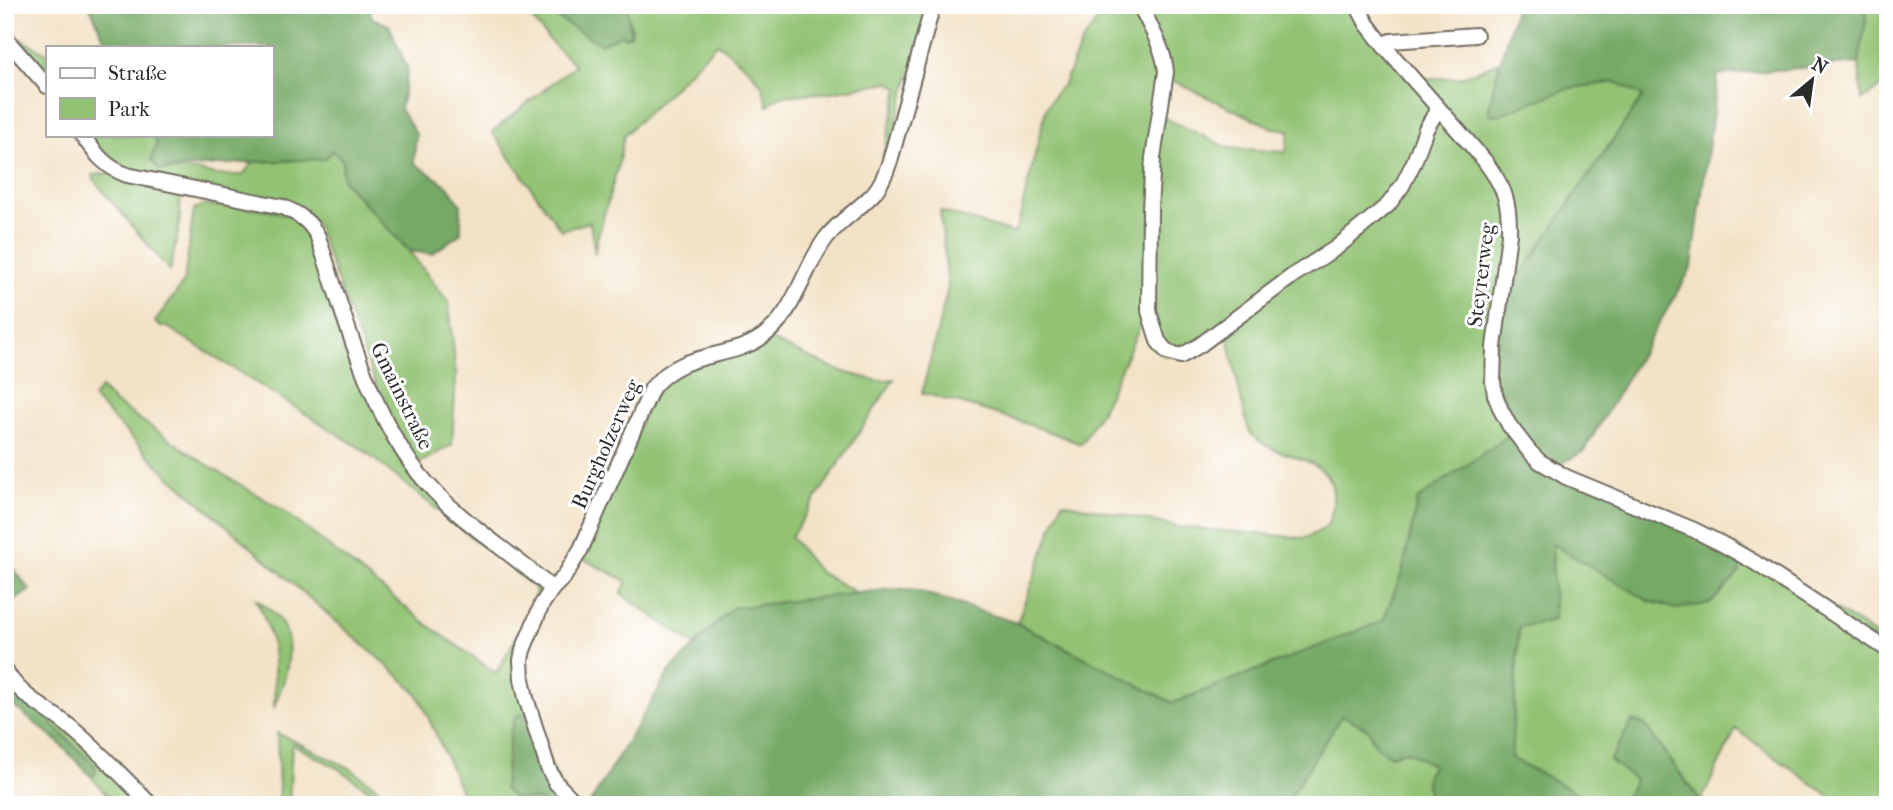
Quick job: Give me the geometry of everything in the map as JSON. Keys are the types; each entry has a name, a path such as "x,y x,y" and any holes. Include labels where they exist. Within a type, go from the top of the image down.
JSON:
{"street":[{"name":"Burgholzerweg","path":"552,589 564,577 581,549 652,387 679,365 753,342 772,329 794,298 824,241 845,218 874,194 890,161 933,5"},
{"path":"1140,5 1166,65 1152,171 1149,311 1158,341 1167,352 1181,356 1200,345 1295,274 1336,248 1388,205 1402,186 1426,129 1438,109"},
{"name":"Steyrerweg","path":"1357,5 1384,46 1484,160 1507,200 1509,235 1492,368 1501,410 1519,440 1539,461 1566,477 1694,530 1732,550 1888,650"},
{"path":"1384,46 1391,41 1476,35"},
{"path":"5,38 46,85"},
{"name":"Gmainstraße","path":"83,136 101,161 116,172 135,178 284,206 306,219 318,237 371,389 410,464 451,508 525,564 552,589"},
{"path":"552,589 542,604 523,650 522,679 548,768 556,783 578,805"},
{"path":"5,669 23,693 71,727 151,805"}],"green space":[{"path":"89,5 369,5 372,18 389,25 408,70 400,109 416,134 414,163 448,186 461,205 461,233 432,254 409,251 343,180 342,159 332,151 325,159 159,170 151,159 157,145 154,136 273,136 273,46 108,46"},
{"path":"526,5 548,5 557,18 632,30 627,11 629,5 931,5 882,171 899,88 888,82 831,92 781,96 768,106 762,85 749,69 717,43 624,135 595,254 590,222 561,230 492,132 575,65 552,43 523,8"},
{"path":"548,5 629,5 630,35 621,35 601,44 557,18"},
{"path":"1108,5 1363,5 1380,35 1418,78 1459,78 1500,62 1489,114 1497,115 1570,88 1616,82 1643,96 1497,309 1519,429 1418,499 1402,573 1383,621 1173,703 1017,623 1062,502 1179,527 1305,538 1326,527 1333,504 1332,487 1326,475 1317,466 1276,450 1251,434 1227,330 1165,356 1151,343 1145,316 1102,409 1081,444 1003,416 922,393 948,288 940,211 1013,233 1017,229 1046,109 1064,84 1081,44","holes":["1169,79 1273,128 1289,130 1286,152 1229,148 1162,117"]},
{"path":"1516,5 1868,5 1859,63 1718,75 1692,267 1584,451 1552,469 1741,549 1740,572 1711,603 1676,609 1649,601 1552,544 1554,620 1519,627 1511,758 1599,805 1430,805 1426,779 1433,765 1407,751 1391,755 1386,753 1377,746 1369,730 1342,715 1285,805 589,805 669,672 732,608 892,589 918,591 1017,623 1173,703 1383,621 1402,573 1418,499 1518,429 1491,373 1497,309 1643,96 1616,82 1570,88 1497,115 1489,114 1493,88"},
{"path":"1868,5 1888,5 1888,81 1862,100 1859,63"},
{"path":"9,33 46,52 46,77"},
{"path":"89,136 154,136 157,145 151,159 159,170 243,175 253,162 325,159 332,151 342,159 343,181 409,251 449,303 456,375 452,445 418,464 386,411 315,222 120,168 108,161"},
{"path":"109,173 132,184 145,183 181,194 179,228 170,271 92,175"},
{"path":"204,205 267,210 290,217 302,225 310,236 375,407 404,461 535,577 541,596 522,640 528,708 513,798 538,800 545,805 467,805 417,694 168,475 93,398 101,388 114,402 211,467 284,511 428,625 496,673 536,602 535,588 363,450 166,326 161,327 155,322 184,282 194,209"},
{"path":"770,337 773,341 840,371 878,381 894,379 791,537 819,572 857,593 732,608 695,645 621,594 627,581 581,558 654,392 676,372"},
{"path":"1552,543 1649,601 1741,549 1888,643 1888,805 1842,805 1736,729 1701,801 1644,724 1635,780 1622,805 1599,805 1511,758 1519,627 1554,620"},
{"path":"5,558 30,590 5,607"},
{"path":"256,599 275,614 286,632 288,641 288,663 274,708 273,652 268,627"},
{"path":"5,662 55,727 96,767 93,776 55,739 5,699"},
{"path":"43,712 57,721 146,805 115,805 89,774 93,775 96,767"},
{"path":"523,713 572,805 545,805 538,800 513,798 504,789 510,735 515,717"},
{"path":"1342,714 1369,730 1372,740 1392,755 1407,751 1433,765 1426,785 1431,798 1430,805 1285,805"},
{"path":"1632,721 1644,724 1703,805 1622,805 1635,780 1610,760"},
{"path":"277,733 350,768 401,805 390,805 339,769 292,744 289,805 278,805"}]}
